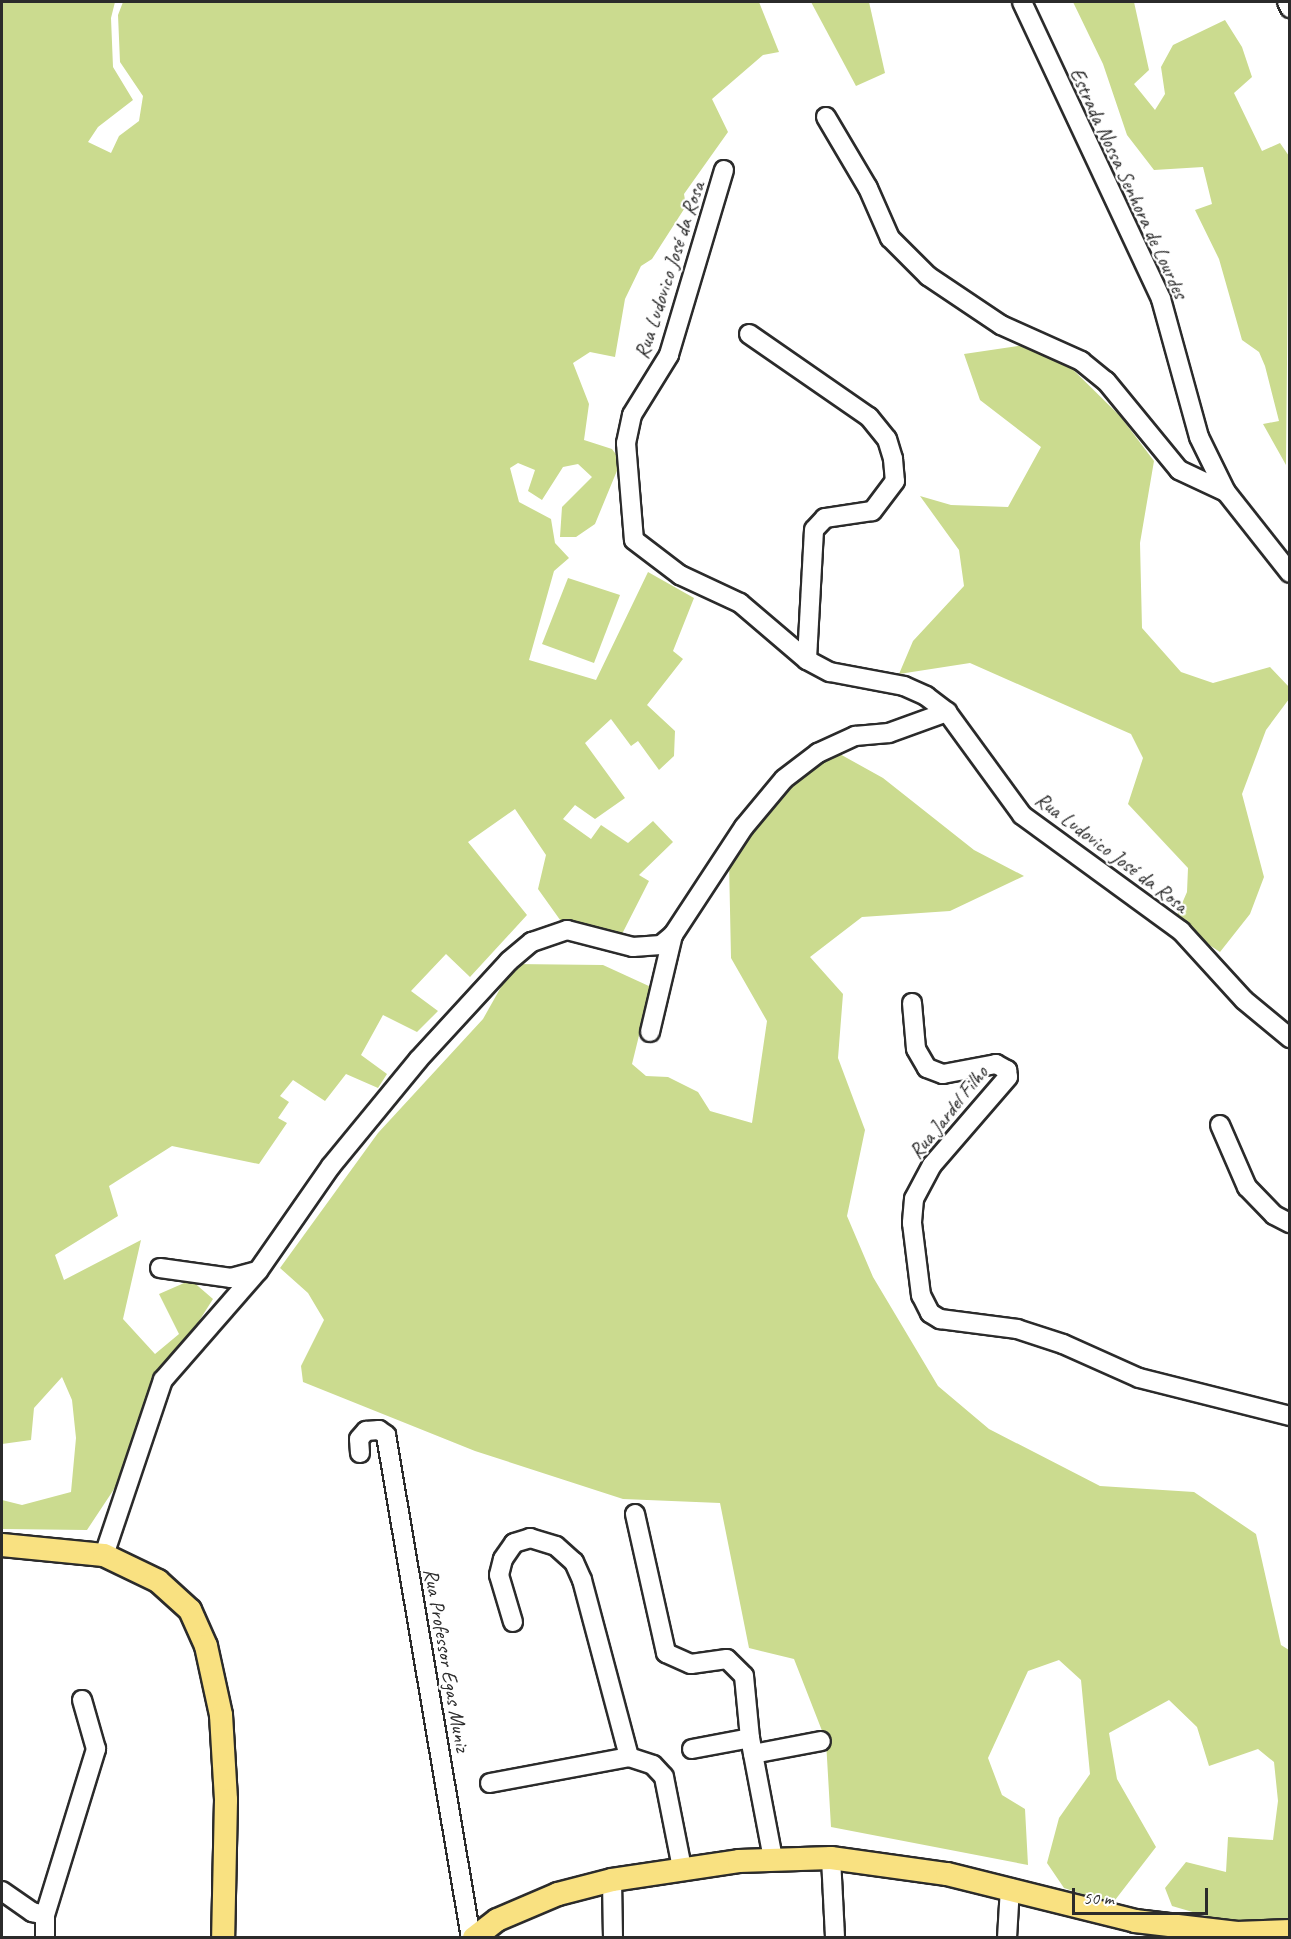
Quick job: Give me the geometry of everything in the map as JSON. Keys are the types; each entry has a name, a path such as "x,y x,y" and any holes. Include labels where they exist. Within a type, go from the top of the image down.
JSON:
{"main road":[{"path":"2,1545 104,1555 158,1581 190,1610 206,1646 221,1715 226,1790 224,1938"},
{"path":"472,1938 498,1929 558,1894 612,1880 682,1868 773,1859 831,1858 1011,1888 1135,1921 1237,1933 1290,1931"}],"street":[{"name":"Estrada Nossa Senhora de Lourdes","path":"1022,2 1161,299 1199,437 1226,492 1290,573"},
{"path":"1287,2 1290,8"},
{"path":"826,117 868,188 890,238 928,276 1000,325 1081,360 1106,381 1179,470 1226,492"},
{"name":"Rua Ludovico José da Rosa","path":"724,170 669,355 632,415 626,443 630,527 644,552 740,603 807,660 830,672 904,686 947,712 1022,815 1181,932 1244,1000 1290,1038"},
{"path":"749,334 868,417 887,439 893,459 895,481 872,511 825,518 814,530 807,660"},
{"path":"650,1032 673,935 744,827 784,779 818,753 855,736 889,733 947,712"},
{"path":"104,1555 162,1380 258,1271 331,1166 418,1060 509,961 551,932 567,930 648,948 673,935"},
{"name":"Rua Jardel Filho","path":"912,1003 916,1049 927,1068 943,1074 996,1064 1007,1070 1008,1077 932,1165 914,1199 912,1223 921,1295 930,1313 940,1319 1017,1329 1064,1344 1138,1378 1290,1416"},
{"path":"1220,1125 1247,1188 1274,1215 1290,1222"},
{"path":"160,1268 231,1278 258,1271"},
{"name":"Rua Professor Egas Muniz","path":"360,1453 359,1439 366,1431 379,1430 386,1435 472,1938"},
{"path":"635,1514 666,1653 691,1664 717,1656 736,1664 744,1676 751,1746 773,1859"},
{"path":"513,1622 499,1575 503,1558 514,1543 530,1538 556,1546 574,1562 582,1580 629,1757"},
{"path":"45,1938 45,1915 92,1774 96,1749 82,1700"},
{"path":"692,1749 820,1741"},
{"path":"490,1783 629,1757 661,1770 682,1868"},
{"path":"831,1858 836,1938"},
{"path":"612,1880 613,1938"},
{"path":"1007,1938 1011,1888"},
{"path":"2,1892 32,1912 45,1915"}],"green space":[{"path":"2,2 115,2 111,18 113,67 133,100 98,127 88,142 111,153 119,136 139,121 143,96 120,62 118,15 123,2 759,2 779,52 763,55 712,99 728,132 684,194 686,206 652,259 641,266 625,299 615,357 590,352 573,363 589,404 584,440 612,449 621,461 595,524 576,537 560,537 562,507 592,477 578,464 563,467 542,500 528,491 535,470 518,463 510,468 519,502 551,519 555,543 569,558 554,571 529,660 596,680 648,572 694,598 673,651 683,659 647,705 675,731 674,756 659,770 638,741 631,746 611,719 585,743 625,798 595,819 575,805 563,819 591,839 601,825 628,843 653,821 673,842 639,875 649,881 622,934 563,924 538,889 546,855 515,809 468,842 527,915 470,977 446,954 411,991 438,1011 417,1032 383,1015 361,1055 387,1074 378,1088 346,1074 325,1101 293,1080 280,1096 289,1102 278,1118 287,1123 259,1164 172,1146 109,1186 118,1216 55,1255 64,1280 141,1240 123,1319 155,1354 179,1334 159,1294 191,1280 213,1299 143,1409 128,1468 87,1530 2,1529 2,1500 22,1505 71,1492 76,1438 72,1400 62,1377 34,1408 31,1440 2,1444"},
{"path":"811,2 869,2 885,73 856,86"},
{"path":"1073,2 1134,2 1149,70 1134,84 1155,110 1165,94 1161,67 1173,45 1225,20 1242,47 1252,77 1234,93 1262,151 1280,143 1289,156 1286,465 1263,424 1279,421 1265,366 1259,352 1242,340 1219,259 1195,210 1212,204 1203,167 1154,170 1127,135 1103,64"},
{"path":"1045,342 1120,416 1154,461 1140,543 1142,628 1181,672 1213,683 1270,667 1289,687 1289,699 1266,730 1242,794 1264,877 1250,914 1220,952 1174,922 1187,892 1188,868 1128,804 1143,758 1131,734 970,663 899,674 913,641 964,586 959,550 920,496 951,505 1008,507 1041,447 980,400 964,354"},
{"path":"568,578 620,595 594,663 542,644"},
{"path":"838,753 883,778 974,850 1024,876 950,911 862,917 810,957 843,994 838,1058 865,1130 847,1216 873,1277 938,1386 989,1429 1100,1486 1194,1492 1256,1534 1281,1645 1289,1650 1289,1917 1283,1924 1234,1924 1172,1906 1165,1888 1186,1862 1226,1872 1228,1837 1273,1840 1278,1801 1274,1762 1258,1749 1209,1766 1197,1727 1169,1700 1109,1733 1117,1779 1156,1847 1112,1904 1064,1888 1047,1863 1059,1818 1090,1774 1081,1680 1059,1660 1028,1671 988,1758 1002,1795 1025,1809 1028,1865 831,1827 826,1741 794,1659 749,1648 720,1503 623,1499 475,1451 303,1382 301,1366 324,1320 308,1293 280,1268 378,1133 483,1019 514,964 603,965 651,987 632,1064 646,1076 668,1077 698,1092 710,1111 752,1123 767,1021 731,958 729,862 777,788"}]}
